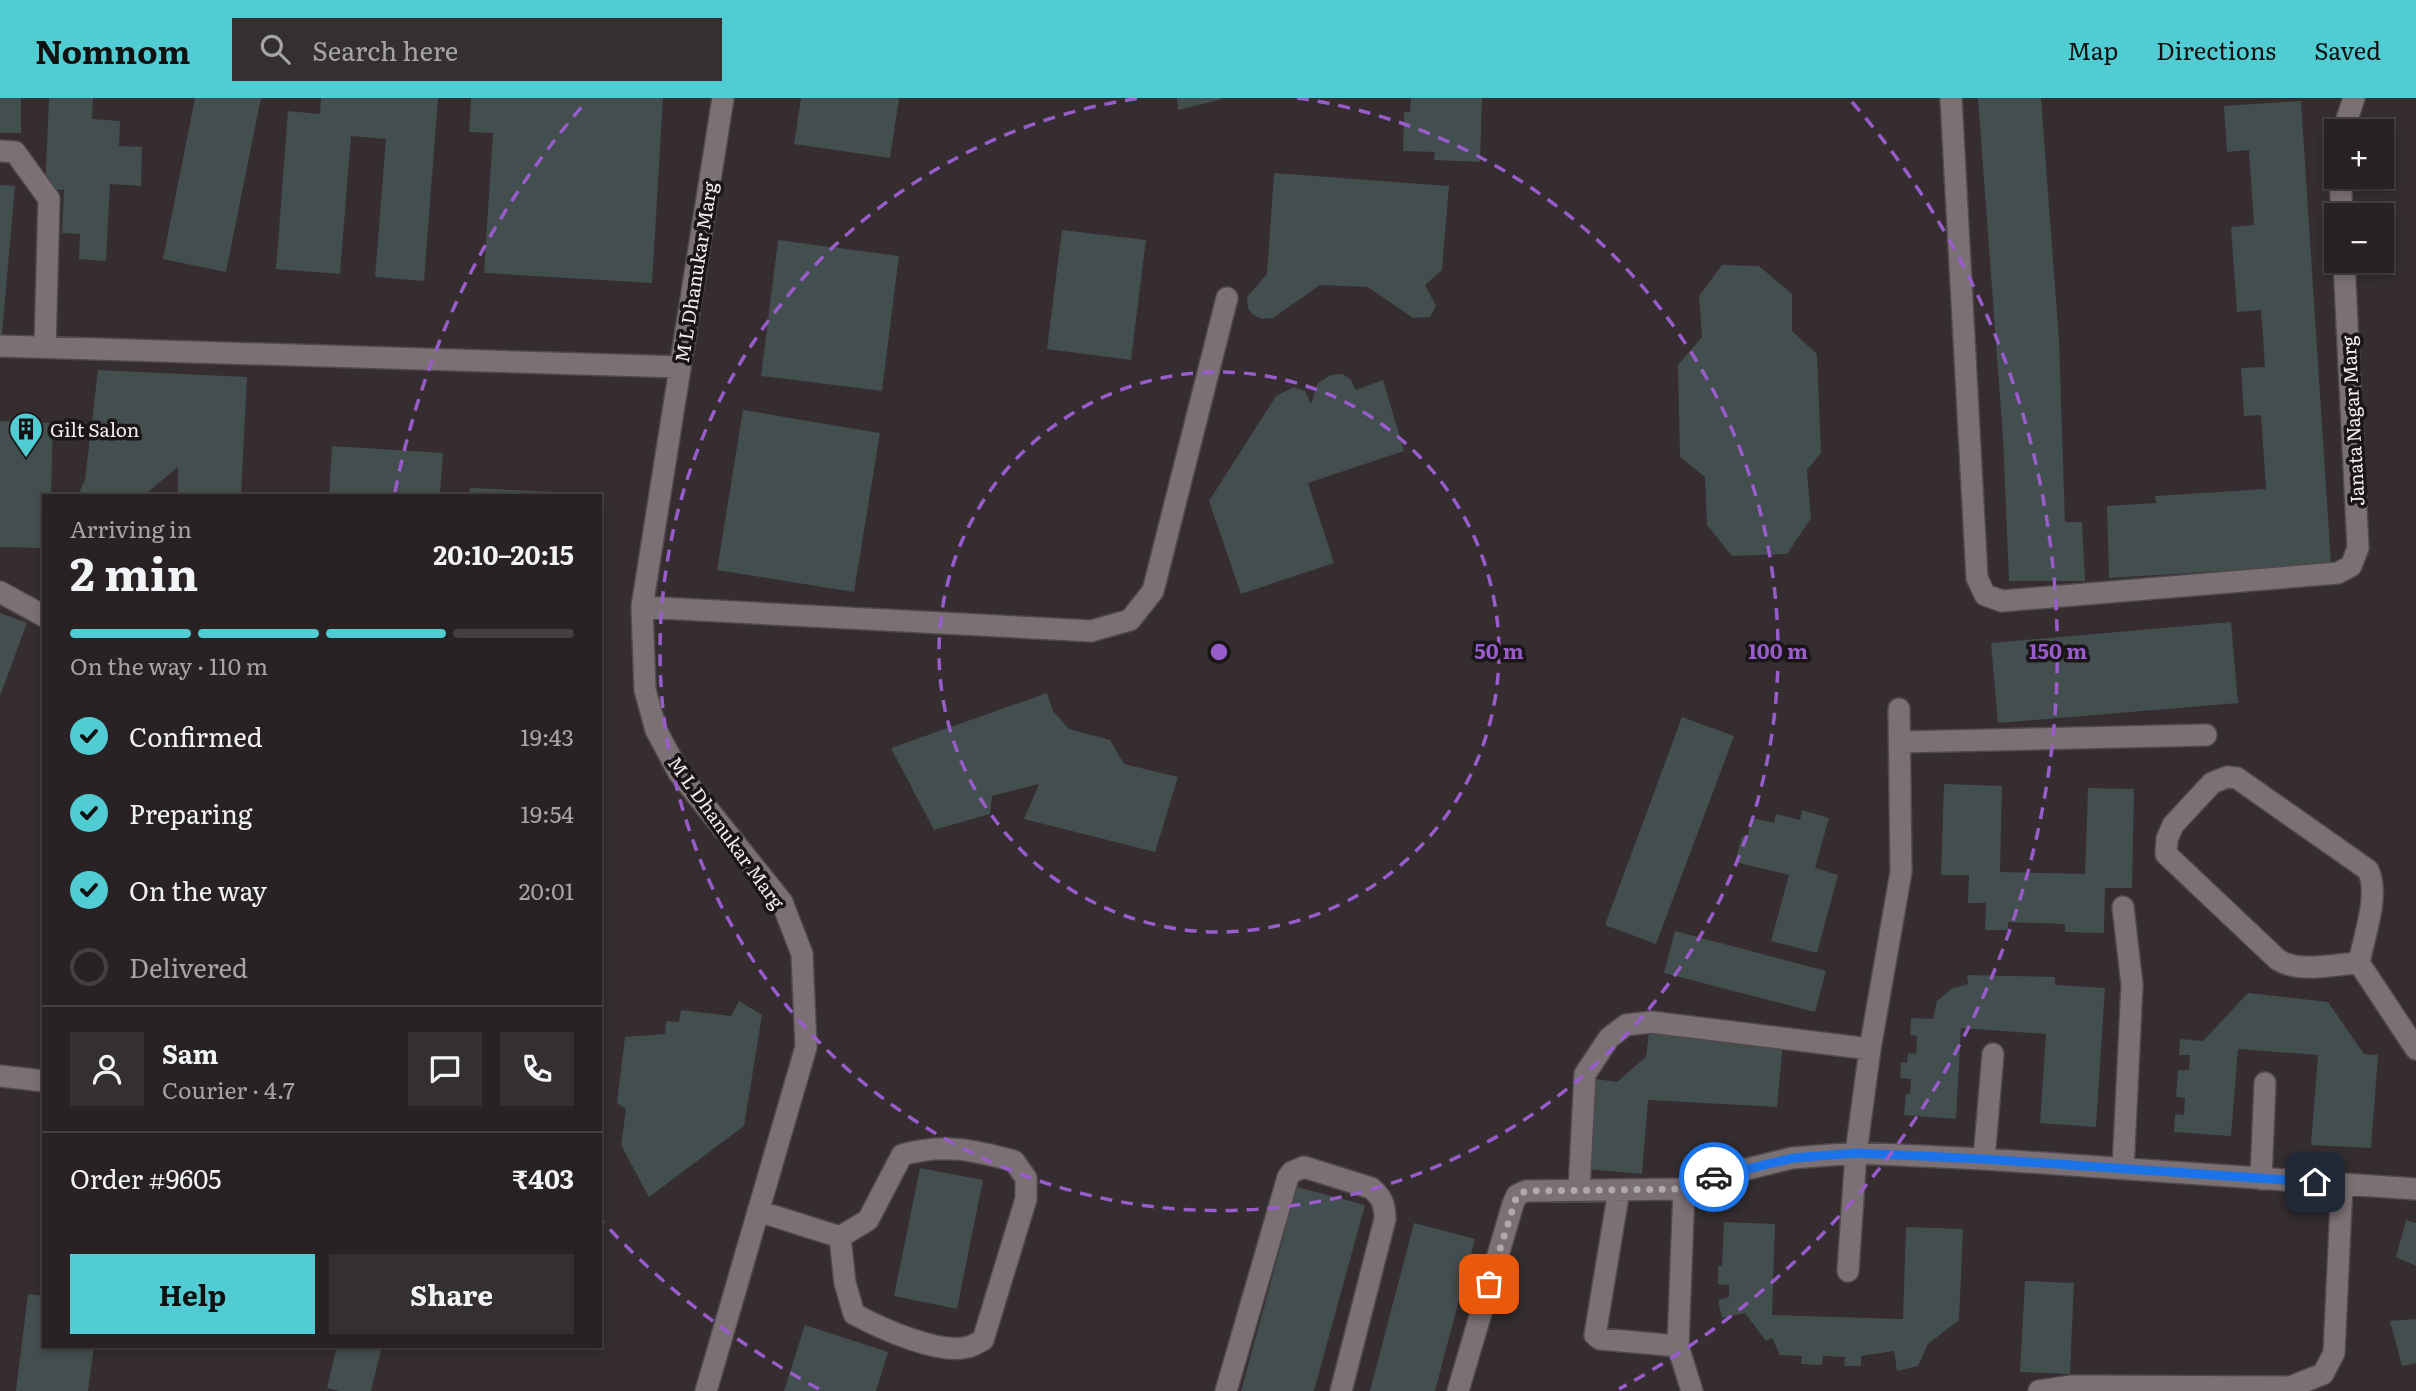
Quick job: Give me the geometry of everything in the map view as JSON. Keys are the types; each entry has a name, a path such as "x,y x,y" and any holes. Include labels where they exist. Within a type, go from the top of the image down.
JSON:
{"street":[{"name":"M L Dhanukar Marg","path":"706,1391 806,1047 803,954 782,902 679,772 656,730 645,690 642,607 723,98"},
{"name":"Janata Nagar Marg","path":"1951,98 1977,578 1985,595 2002,601 2338,573 2351,566 2358,548 2345,273"},
{"path":"2347,119 2354,98"},
{"path":"0,151 15,152 49,199 44,347"},
{"path":"642,607 1091,631 1130,620 1153,590 1227,298"},
{"path":"0,346 680,367"},
{"path":"0,592 42,615"},
{"path":"1848,1271 1856,1153 1870,1049 1901,872 1899,709"},
{"path":"1900,742 2206,735"},
{"path":"2359,962 2300,967 2285,965 2166,854 2167,839 2173,825 2212,783 2227,777 2237,778 2368,870 2373,878 2374,891 2359,962 2416,1049"},
{"path":"2123,907 2132,985 2123,1169"},
{"path":"1579,1190 1585,1074 1609,1038 1626,1025 1651,1022 1870,1049"},
{"path":"1984,1159 1993,1054"},
{"path":"0,1076 42,1081"},
{"path":"2261,1179 2265,1083"},
{"path":"758,1211 840,1237 868,1220 902,1155 927,1148 973,1150 1014,1161 1026,1178 1026,1199 983,1340 967,1348 943,1348 881,1328 854,1314 845,1283 840,1237"},
{"path":"1458,1391 1513,1204 1517,1195 1526,1191 1684,1189 1711,1178 1793,1158 1856,1153 1984,1159 2416,1189"},
{"path":"1226,1391 1288,1177 1292,1172 1304,1167 1371,1188 1379,1195 1385,1210 1385,1219 1340,1391"},
{"path":"2039,1391 2072,1386 2213,1389 2290,1387 2323,1374 2334,1353 2342,1184"},
{"path":"1684,1189 1678,1346 1692,1391"},
{"path":"1619,1190 1595,1335 1600,1339 1678,1346"}],"building":[{"path":"0,98 21,98 21,133 0,133"},
{"path":"49,98 93,98 92,119 120,121 119,146 142,147 141,186 110,184 106,261 79,259 80,234 62,233 64,190 45,189"},
{"path":"195,98 261,98 226,272 163,259"},
{"path":"321,98 438,98 424,281 375,277 386,139 351,136 340,274 276,269 288,111 320,114"},
{"path":"471,98 663,98 652,283 484,273 493,133 469,132"},
{"path":"801,98 899,98 890,158 794,144"},
{"path":"1177,98 1222,98 1222,99 1178,110"},
{"path":"1411,98 1482,98 1480,162 1434,160 1435,152 1403,151 1404,112 1410,112"},
{"path":"1978,98 2041,98 2059,340 2065,522 2082,522 2085,581 2009,581 2003,438"},
{"path":"2301,101 2331,564 2109,578 2107,506 2156,503 2155,496 2266,489 2261,415 2244,416 2241,368 2265,367 2261,310 2237,312 2231,227 2254,225 2249,150 2227,152 2224,106"},
{"path":"1274,173 1449,186 1442,270 1425,285 1436,306 1430,317 1413,318 1368,287 1320,285 1273,318 1262,319 1252,314 1248,308 1247,297 1267,274"},
{"path":"0,185 15,186 2,335 0,335"},
{"path":"1062,230 1146,240 1131,360 1047,349"},
{"path":"778,240 899,256 882,391 761,376"},
{"path":"1722,265 1759,266 1792,294 1792,331 1817,354 1821,453 1807,470 1811,518 1787,554 1732,556 1707,525 1705,477 1680,457 1678,365 1702,337 1699,296"},
{"path":"98,370 247,377 241,494 178,494 178,467 145,494 78,494 85,480"},
{"path":"1343,374 1351,380 1356,390 1383,380 1404,451 1308,483 1334,563 1241,594 1209,501 1276,396 1294,387 1305,391 1311,404 1318,383 1331,375"},
{"path":"743,410 880,433 854,592 717,570"},
{"name":"Gilt Salon","path":"0,421 53,423 51,494 42,494 42,548 0,547"},
{"path":"332,446 443,453 440,494 329,494"},
{"path":"470,488 577,493 577,494 469,494"},
{"path":"0,613 27,623 0,696"},
{"path":"2231,622 2238,703 1998,723 1991,643"},
{"path":"1047,693 1053,711 1069,729 1110,740 1124,764 1178,777 1155,852 1024,819 1039,784 992,796 990,814 934,830 891,748"},
{"path":"1682,717 1734,736 1656,944 1605,925"},
{"path":"1944,784 2002,786 2000,872 2085,874 2088,788 2134,789 2132,888 2105,888 2104,933 2065,932 2065,924 2008,922 2008,930 1985,930 1986,903 1968,903 1969,875 1941,875"},
{"path":"1802,810 1829,818 1815,868 1838,875 1817,953 1771,941 1789,875 1735,862 1742,836 1747,837 1752,818 1774,823 1776,814 1800,820"},
{"path":"1675,931 1826,971 1815,1012 1664,973"},
{"path":"1967,975 2055,977 2055,985 2105,988 2096,1127 2040,1123 2046,1034 1961,1028 1956,1119 1904,1115 1911,1079 1900,1078 1901,1062 1907,1063 1908,1053 1916,1054 1917,1036 1910,1035 1911,1018 1933,1019 1937,1001 1951,989 1968,984"},
{"path":"2248,993 2328,1002 2364,1054 2378,1055 2371,1148 2311,1145 2318,1055 2238,1049 2231,1136 2174,1132 2175,1114 2184,1115 2185,1098 2176,1097 2178,1070 2189,1070 2190,1055 2179,1055 2180,1039 2203,1041"},
{"path":"739,1001 762,1015 744,1126 649,1197 621,1145 626,1109 617,1103 625,1037 665,1034 666,1021 679,1022 681,1010 731,1016"},
{"path":"1649,1032 1783,1042 1777,1107 1648,1100 1642,1174 1586,1169 1589,1078 1617,1082 1646,1057"},
{"path":"920,1168 983,1180 957,1309 894,1296"},
{"path":"1297,1187 1365,1205 1314,1391 1241,1391"},
{"path":"2406,1220 2416,1223 2416,1266 2396,1257"},
{"path":"1724,1222 1775,1224 1772,1315 1903,1319 1906,1227 1963,1229 1959,1320 1928,1344 1918,1366 1897,1371 1894,1351 1861,1356 1861,1366 1844,1366 1845,1357 1823,1356 1822,1365 1801,1364 1802,1356 1780,1355 1772,1338 1766,1341 1745,1313 1722,1318 1718,1300 1729,1297 1729,1285 1718,1284 1718,1266 1722,1266"},
{"path":"1414,1223 1475,1239 1435,1391 1370,1391"},
{"path":"2025,1281 2074,1283 2070,1374 2020,1372"},
{"path":"28,1294 42,1296 42,1348 94,1348 88,1391 16,1391"},
{"path":"2416,1319 2416,1363 2402,1366 2390,1321"},
{"path":"805,1325 888,1352 876,1391 784,1391"},
{"path":"337,1348 382,1348 371,1391 339,1391 327,1388"}],"way so far":[{"path":"1489,1284 1517,1195 1526,1191 1684,1189 1714,1177"}],"place":[{"name":"Gilt Salon","path":"26,459"}],"route":[{"path":"1714,1177 1793,1158 1856,1153 2315,1182"}]}
